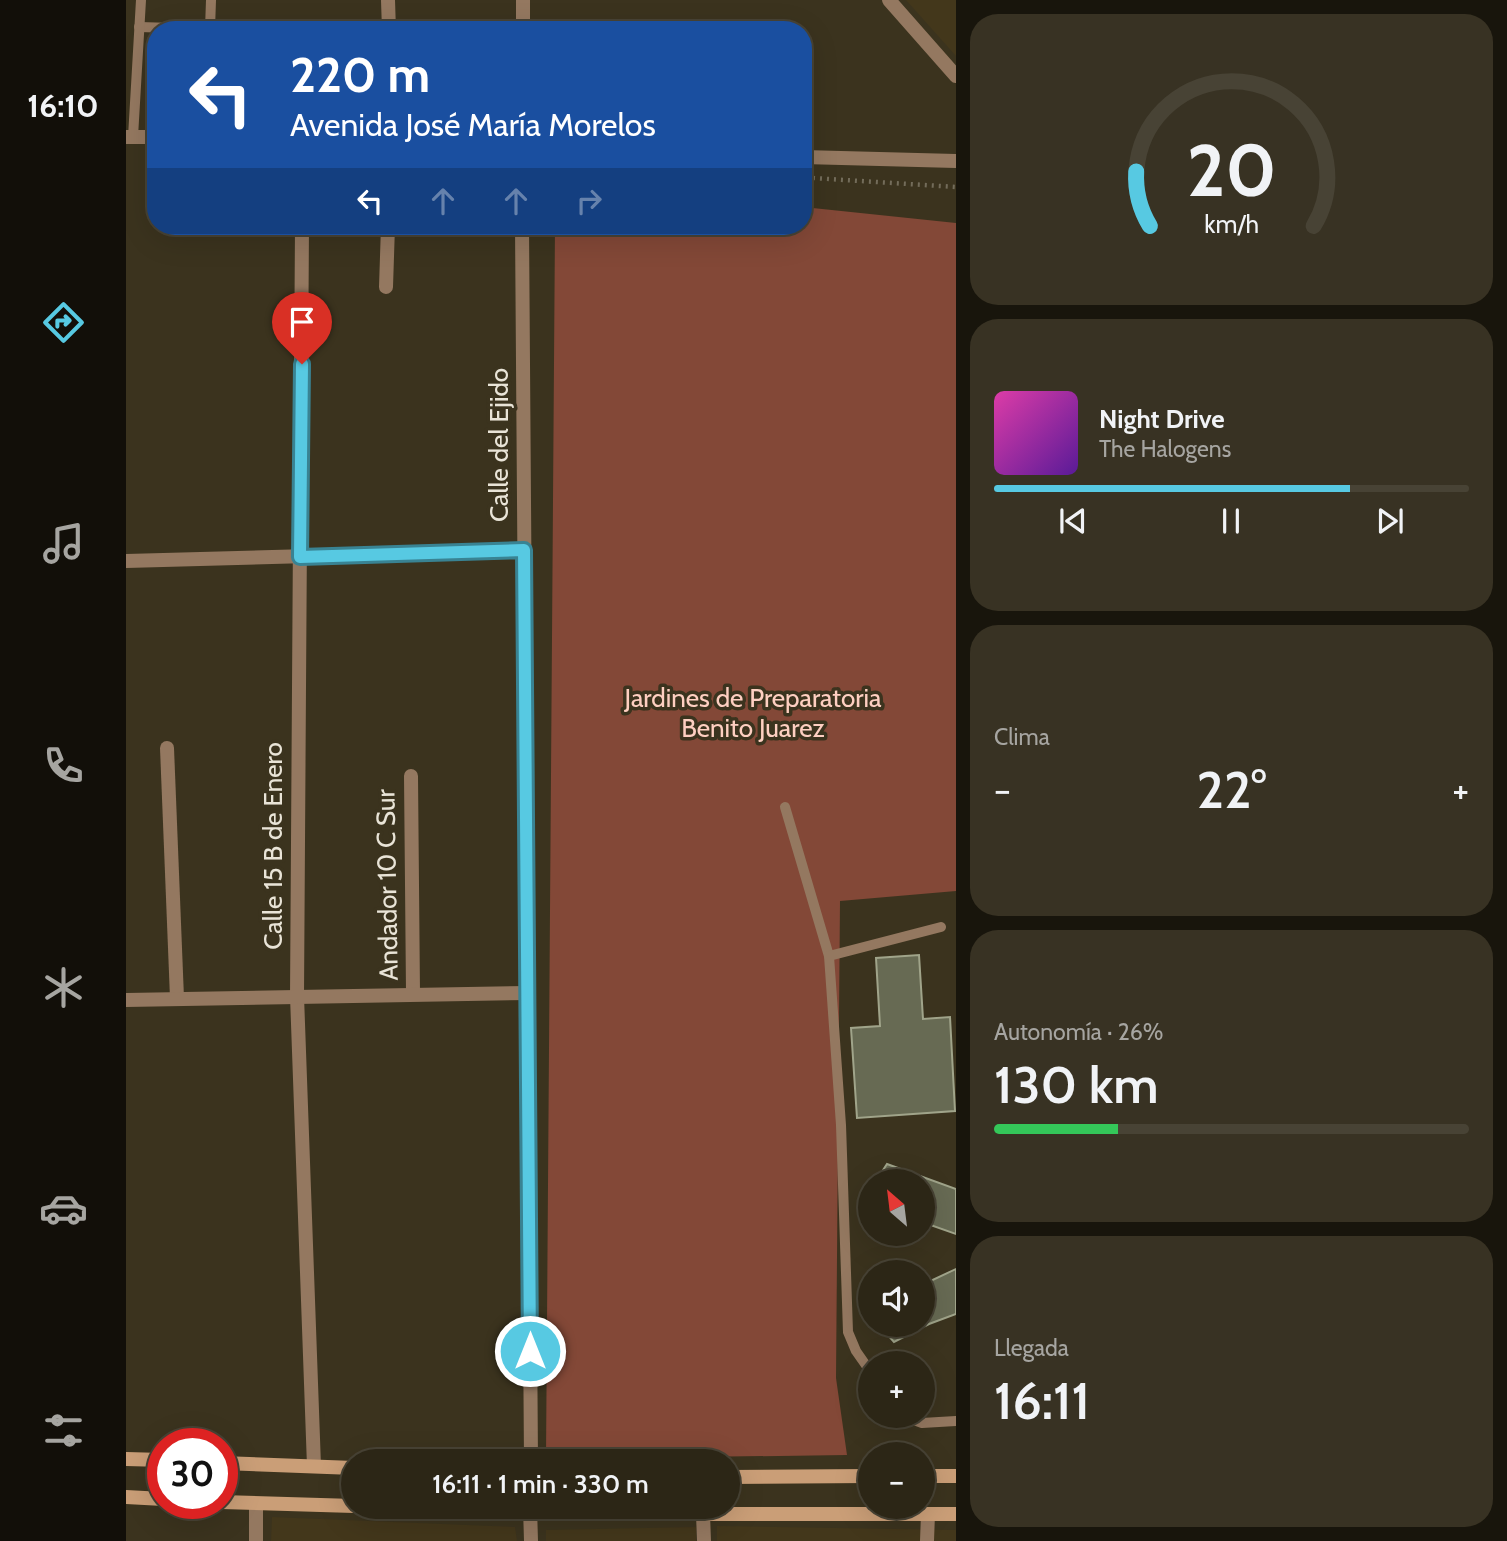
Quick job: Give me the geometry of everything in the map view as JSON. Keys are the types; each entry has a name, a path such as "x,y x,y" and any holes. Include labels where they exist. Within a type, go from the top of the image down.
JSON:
{"main road":[{"path":"126,1459 147,1460"},
{"path":"238,1464 341,1467"},
{"path":"740,1477 858,1476"},
{"path":"935,1476 956,1476"},
{"path":"126,1497 147,1498"},
{"path":"238,1503 341,1506"},
{"path":"740,1514 858,1514"},
{"path":"935,1514 956,1514"}],"street":[{"path":"388,0 389,21"},
{"path":"523,0 523,21"},
{"path":"889,0 956,76"},
{"path":"812,157 956,161"},
{"name":"Calle 15 B de Enero","path":"302,235 297,996 314,1466"},
{"path":"386,287 388,235"},
{"name":"Calle del Ejido","path":"522,235 531,1449"},
{"path":"126,561 524,550"},
{"path":"167,748 177,998"},
{"name":"Andador 10 C Sur","path":"411,776 413,993"},
{"path":"126,1000 529,993"},
{"path":"256,1504 256,1541"},
{"path":"530,1519 531,1541"},
{"path":"703,1519 704,1541"},
{"path":"927,1541 928,1519"}],"lane":[{"path":"130,137 141,0"},
{"path":"210,21 211,0"},
{"path":"139,27 147,27"},
{"path":"785,807 829,956 841,1125 847,1322 858,1354"},
{"path":"829,956 940,927"},
{"path":"935,1422 956,1421"}],"path":[{"path":"812,178 956,187"}],"shaded area":[{"path":"906,0 956,0 956,56"},
{"path":"272,1517 515,1527 517,1541 271,1541"},
{"path":"717,1526 956,1530 956,1541 717,1541"},
{"path":"696,1527 696,1541 546,1541 546,1530"}],"green space":[{"name":"Jardines de Preparatoria Benito Juarez","path":"812,208 956,223 956,891 840,901 836,1378 847,1455 740,1456 740,1449 546,1449 555,235 812,235"}],"building":[{"path":"919,955 923,1019 950,1017 955,1111 857,1118 851,1028 880,1026 876,958"},
{"path":"887,1164 901,1169 884,1169"},
{"path":"935,1181 956,1189 956,1234 935,1227"},
{"path":"956,1269 956,1314 935,1322 935,1279"},
{"path":"890,1337 904,1337 894,1342"}],"route":[{"path":"302,364 300,557 524,550 530,1351"}]}
